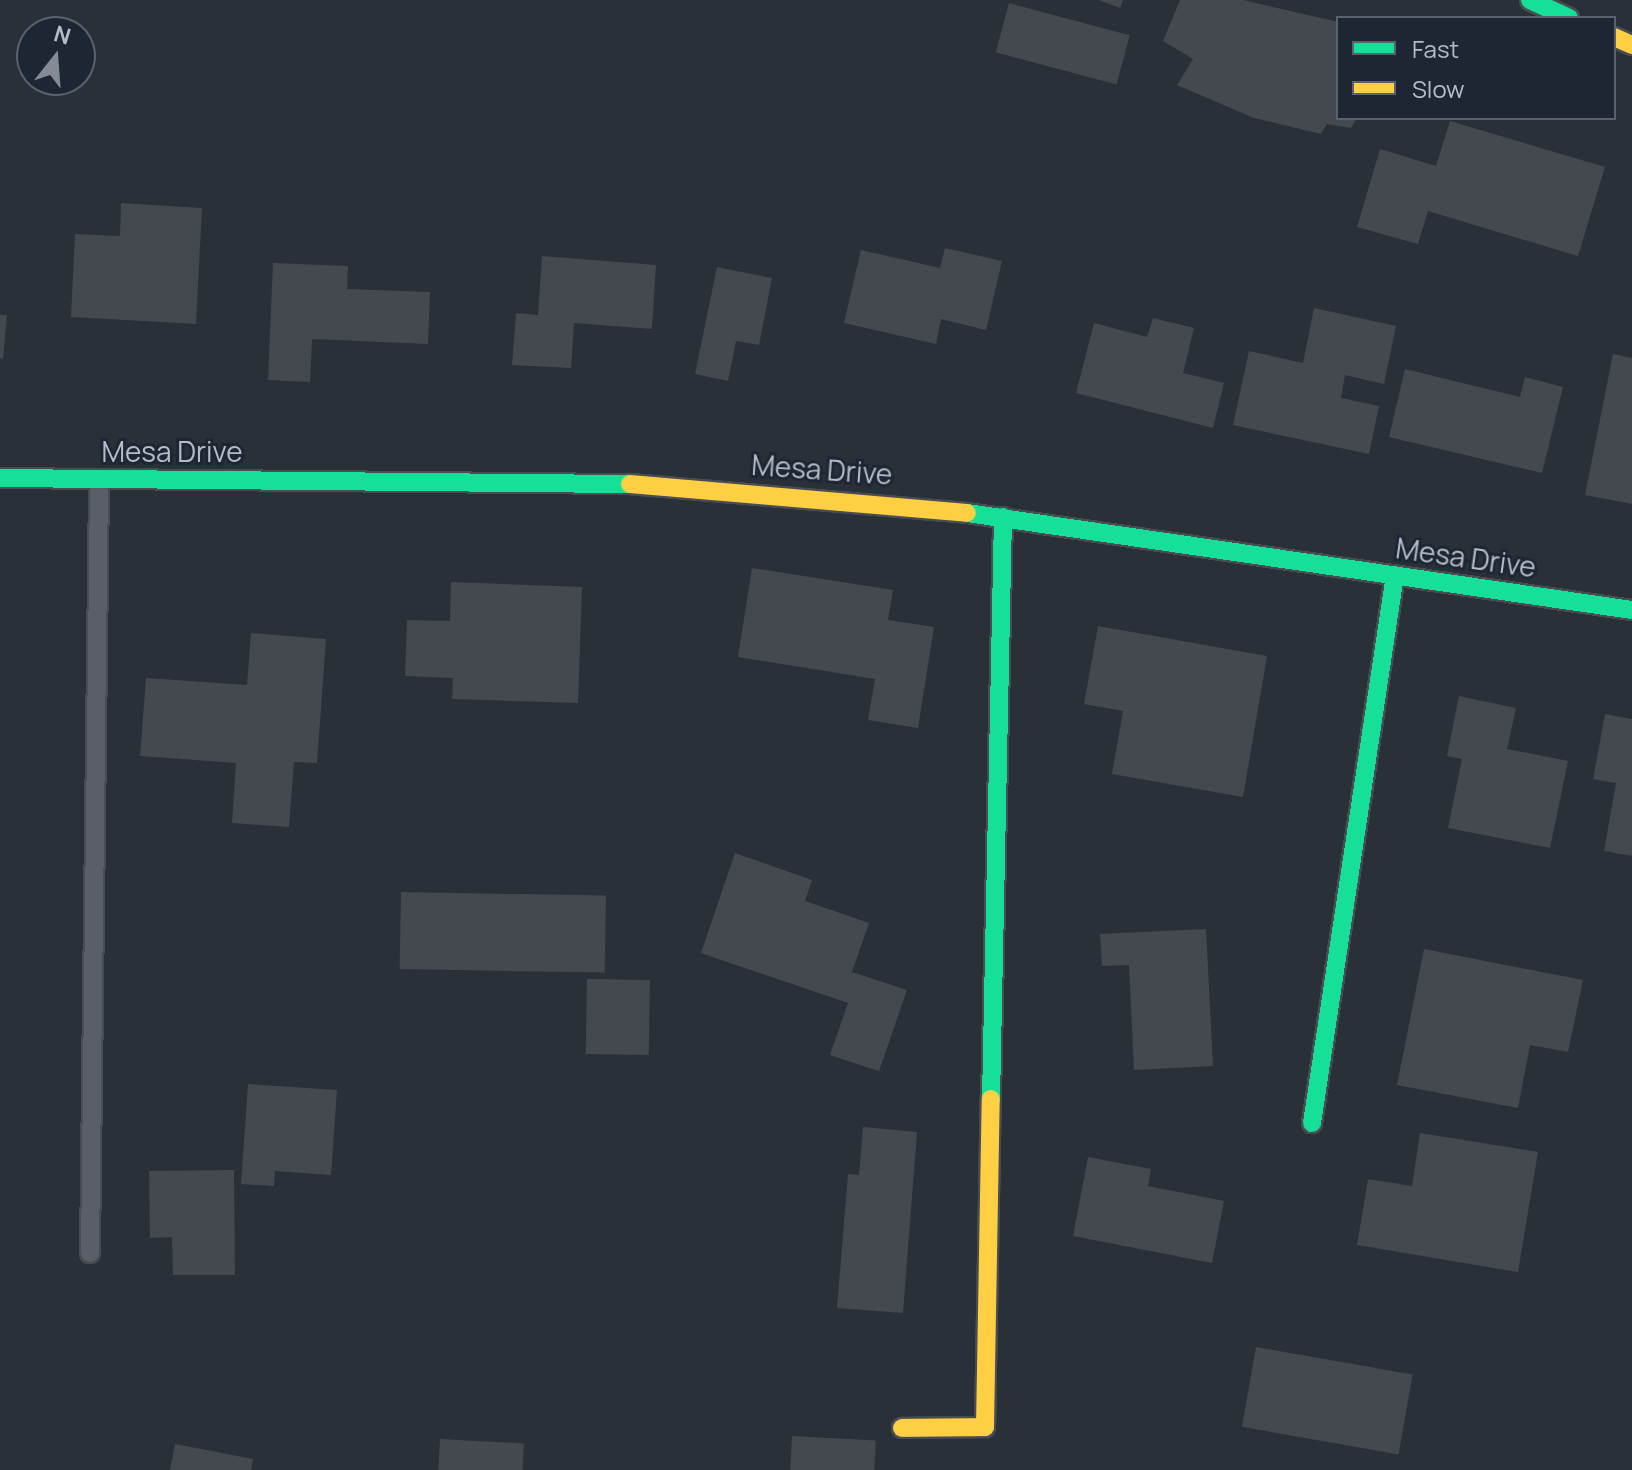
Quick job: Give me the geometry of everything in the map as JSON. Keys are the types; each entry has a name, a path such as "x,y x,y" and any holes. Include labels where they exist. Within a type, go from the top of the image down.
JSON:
{"street":[{"path":"1530,0 1565,16"},
{"name":"Mesa Drive","path":"0,478 607,482 888,501 1632,610"},
{"path":"902,1428 985,1427 1003,517"},
{"path":"1312,1123 1395,575"}],"lane":[{"path":"90,1253 99,479"}],"building":[{"path":"1099,0 1123,0 1120,8"},
{"path":"1180,0 1243,0 1336,22 1336,120 1356,120 1351,128 1327,124 1321,134 1254,118 1177,85 1193,59 1163,41"},
{"path":"1009,3 1130,35 1117,85 996,52"},
{"path":"1450,121 1605,167 1578,256 1428,211 1418,244 1357,227 1380,149 1436,166"},
{"path":"121,203 202,208 196,324 71,317 75,234 120,236"},
{"path":"945,248 1002,261 986,330 941,319 936,344 844,323 861,250 940,268"},
{"path":"542,256 656,265 652,329 574,323 571,368 512,365 516,313 538,315"},
{"path":"273,263 348,266 347,289 430,292 428,344 312,339 310,382 268,380"},
{"path":"717,267 772,278 759,345 736,341 728,381 695,374"},
{"path":"1314,308 1396,326 1384,384 1345,375 1341,398 1379,406 1369,454 1233,425 1249,351 1303,363"},
{"path":"0,315 7,315 3,359 0,358"},
{"path":"1153,318 1194,328 1183,373 1224,383 1213,428 1076,393 1094,323 1147,337"},
{"path":"1613,354 1632,358 1632,504 1585,495"},
{"path":"1405,369 1520,397 1525,377 1563,387 1542,473 1389,437"},
{"path":"752,568 893,590 888,620 934,627 918,728 868,720 875,679 738,657"},
{"path":"451,582 582,587 578,703 452,699 453,678 405,676 407,620 450,621"},
{"path":"1098,626 1267,656 1243,797 1112,774 1123,711 1084,704"},
{"path":"251,633 326,639 317,763 294,762 289,827 232,823 236,763 140,756 146,678 247,685"},
{"path":"1459,696 1516,708 1507,749 1568,761 1550,848 1448,828 1462,759 1447,756"},
{"path":"1605,714 1632,719 1632,856 1604,851 1616,783 1593,779"},
{"path":"735,853 812,880 805,901 869,923 852,972 907,990 879,1071 830,1055 848,1003 701,953"},
{"path":"401,892 606,896 605,973 400,969"},
{"path":"1206,929 1213,1066 1134,1070 1129,965 1102,966 1100,934"},
{"path":"1424,949 1583,980 1568,1052 1530,1045 1518,1108 1397,1085"},
{"path":"587,979 650,980 649,1055 586,1054"},
{"path":"248,1084 337,1090 331,1175 275,1171 274,1186 241,1184"},
{"path":"863,1127 917,1132 903,1313 837,1308 848,1174 859,1175"},
{"path":"1420,1133 1538,1152 1518,1272 1357,1245 1368,1179 1412,1186"},
{"path":"1088,1157 1151,1169 1148,1186 1224,1201 1212,1263 1073,1236"},
{"path":"234,1170 235,1275 173,1275 172,1237 150,1238 149,1171"},
{"path":"1256,1347 1413,1375 1399,1454 1242,1427"},
{"path":"792,1436 876,1440 874,1470 790,1470"},
{"path":"440,1439 524,1443 522,1470 438,1470"},
{"path":"175,1444 253,1459 251,1470 170,1470"}],"traffic: fast":[{"path":"1530,0 1565,16"},
{"path":"0,478 630,484"},
{"path":"967,513 1632,610"},
{"path":"991,1099 1003,517"},
{"path":"1312,1123 1395,575"}],"traffic: slow":[{"path":"1616,38 1632,45"},
{"path":"630,484 967,513"},
{"path":"902,1428 985,1427 991,1099"}]}
